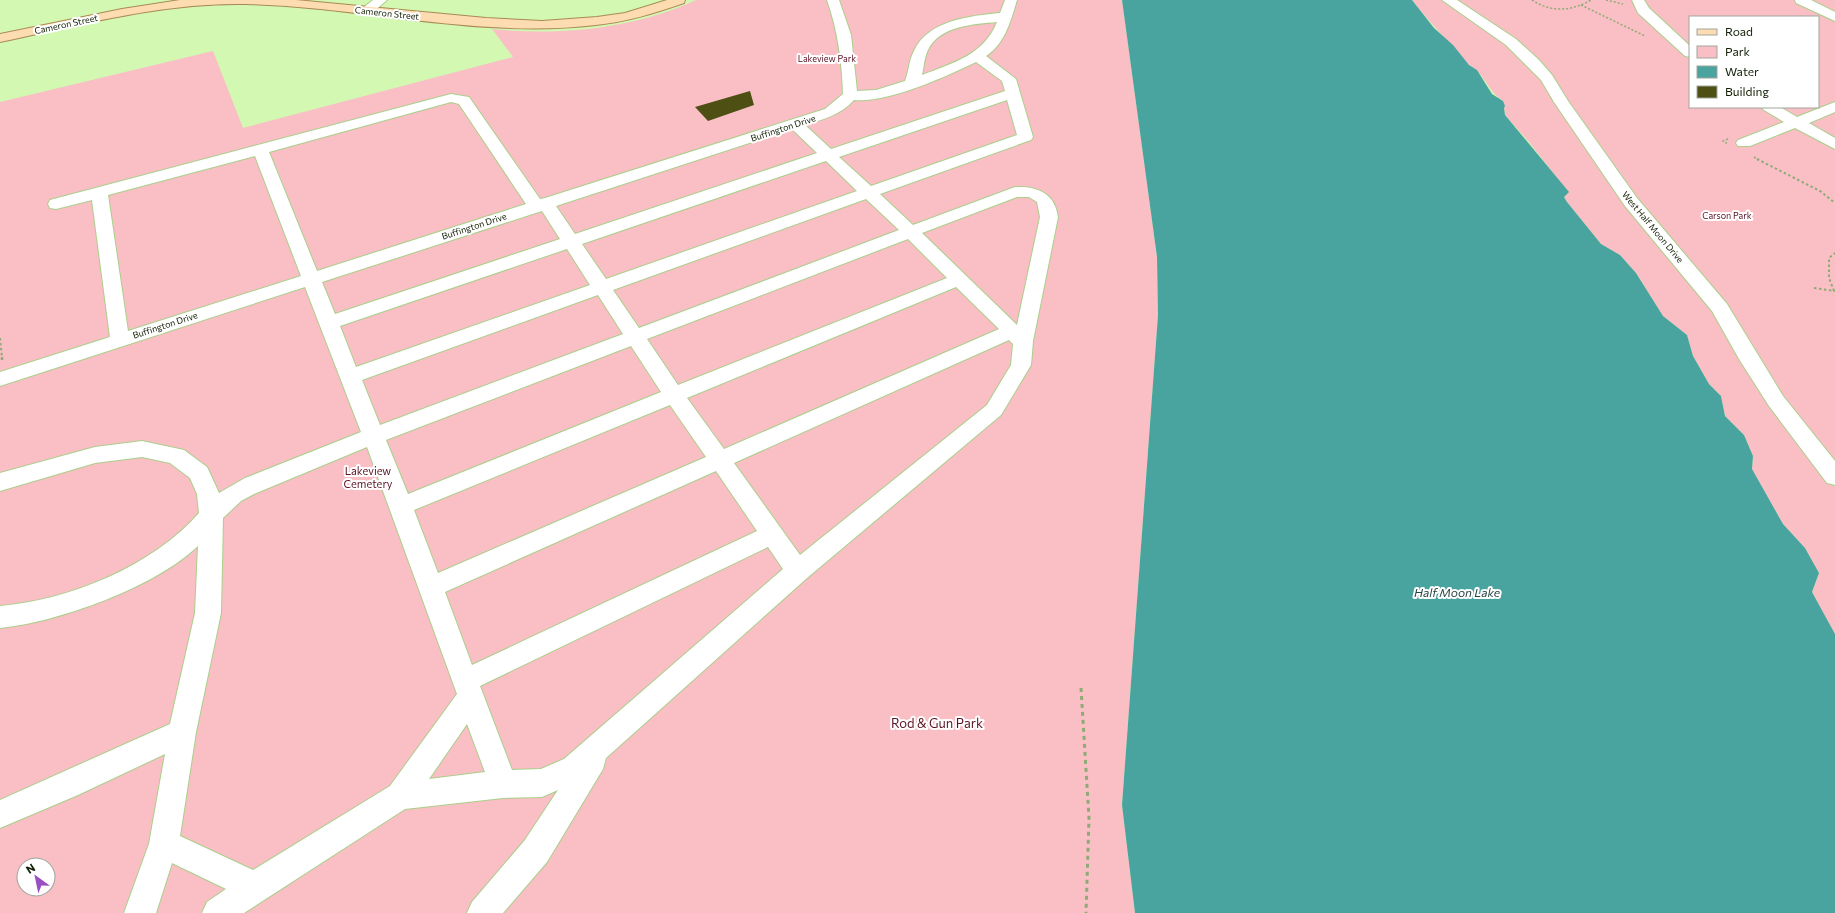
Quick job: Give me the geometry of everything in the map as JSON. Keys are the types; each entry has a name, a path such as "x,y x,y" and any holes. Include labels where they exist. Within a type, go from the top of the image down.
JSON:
{"main road":[{"name":"Cameron Street","path":"0,38 165,5 214,1 280,2 508,25 558,25 611,20 640,13 679,0"}],"street":[{"path":"366,11 381,0"},
{"path":"833,0 838,12 849,61 850,95 869,96 959,65 985,51 1001,31 1011,0"},
{"name":"West Half Moon Drive","path":"1448,0 1511,42 1534,63 1547,78 1561,102 1631,202 1720,308 1749,359 1776,401 1835,477"},
{"path":"1638,0 1643,10 1689,52"},
{"path":"1800,0 1835,17"},
{"path":"912,82 921,50 928,38 950,26 981,19 1006,17"},
{"path":"349,377 1025,137 1010,79 976,56"},
{"path":"329,323 1013,93"},
{"name":"Buffington Drive","path":"2,378 796,125 830,112 842,104 850,95"},
{"path":"56,204 442,100 458,98 464,100 541,205 571,241 674,394 798,571"},
{"path":"1739,146 1835,107"},
{"path":"1771,108 1835,144"},
{"path":"796,125 829,154 911,232 1017,336"},
{"path":"260,149 401,506 503,784"},
{"path":"0,617 49,609 102,590 147,568 181,547 196,535 211,515 234,495 271,477 373,436 1015,192 1026,191 1038,193 1049,208 1049,217 1017,336 1022,365 994,410 798,571 574,769 542,783 503,784 400,796 255,887 218,913"},
{"path":"99,193 120,340"},
{"path":"401,506 960,279"},
{"path":"431,587 720,459 1017,336"},
{"path":"0,482 95,454 142,449 176,456 199,473 208,494 211,515 208,613 182,732 164,844 140,913"},
{"path":"400,796 468,688 772,534"},
{"path":"0,814 68,785 182,732"},
{"path":"483,913 536,851 604,742"},
{"path":"164,844 255,887"}],"path":[{"path":"1532,0 1548,8 1568,8 1581,5 1591,0"},
{"path":"1606,0 1624,4"},
{"path":"1581,5 1655,41 1661,47 1680,44"},
{"path":"1739,146 1820,192 1835,203"},
{"path":"1814,288 1834,291 1829,278 1830,258 1835,252"},
{"path":"0,338 2,378"},
{"path":"1081,688 1089,818 1086,913"}],"green space":[{"name":"Lakeview Cemetery","path":"696,0 1122,0 1157,257 1158,315 1122,805 1135,913 0,913 0,102 213,51 243,128 513,57 492,29 544,32 570,31 622,24 647,18"},
{"name":"Carson Park","path":"1412,0 1835,0 1835,634 1812,592 1819,573 1805,548 1783,524 1752,469 1753,456 1744,435 1725,416 1721,396 1709,384 1693,356 1687,335 1663,316 1636,273 1620,255 1601,244 1567,202 1564,197 1568,192 1529,142 1505,115 1503,101 1495,94 1481,75 1467,63"}],"water":[{"name":"Half Moon Lake","path":"1122,0 1412,0 1434,28 1453,45 1469,65 1477,70 1492,94 1503,101 1505,106 1505,115 1569,192 1564,197 1567,202 1601,244 1620,255 1636,273 1663,316 1687,335 1693,356 1709,384 1721,396 1725,416 1744,435 1753,456 1752,469 1783,524 1805,548 1819,573 1812,592 1835,634 1835,913 1135,913 1122,805 1158,315 1157,257"}],"building":[{"path":"750,91 754,105 708,121 695,107"}],"park label":[{"name":"Lakeview Park","path":"827,58"},
{"name":"Rod & Gun Park","path":"937,723"}]}
